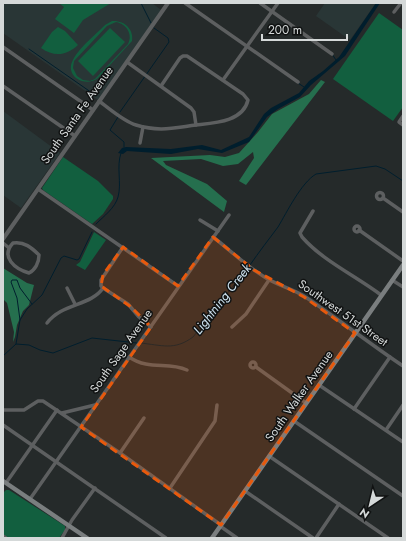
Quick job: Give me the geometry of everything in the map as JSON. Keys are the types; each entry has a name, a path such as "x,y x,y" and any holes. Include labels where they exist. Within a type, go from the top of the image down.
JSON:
{"main road":[{"name":"South Walker Avenue","path":"212,538 403,265"},
{"path":"4,483 87,538"}],"street":[{"name":"South Santa Fe Avenue","path":"3,239 168,3"},
{"path":"185,3 298,82"},
{"path":"260,3 332,54"},
{"path":"223,80 278,3"},
{"path":"394,12 400,3"},
{"path":"3,47 93,110"},
{"path":"99,101 131,123 162,130 228,120 241,111 248,100 244,94 190,58 184,56 180,58 162,86"},
{"path":"127,62 191,108 194,112 196,125"},
{"path":"3,86 75,136"},
{"path":"403,116 399,122 403,125"},
{"path":"140,143 143,126"},
{"path":"38,189 178,286"},
{"path":"383,198 403,212"},
{"path":"313,212 302,228 300,233 302,237 342,270 366,283 382,295"},
{"name":"South Sage Avenue","path":"30,499 229,215"},
{"path":"200,220 218,231"},
{"path":"359,230 403,261"},
{"name":"Southwest 51st Street","path":"213,237 229,249 243,263 269,280 304,297 403,366"},
{"path":"3,243 9,248"},
{"path":"13,243 26,244 39,255 35,268 29,273 18,267 9,260 7,256 9,248 13,243"},
{"path":"123,247 101,280 101,286 128,304 139,318 151,326"},
{"path":"232,327 246,314 269,280"},
{"path":"392,280 403,287"},
{"path":"66,288 75,304"},
{"path":"47,323 56,313 98,295 103,288"},
{"path":"130,357 146,365 176,366 187,370"},
{"path":"354,408 390,357"},
{"path":"256,367 306,403"},
{"path":"319,384 403,442"},
{"path":"3,410 24,410 40,400 45,402 170,488 237,538"},
{"path":"62,413 97,404"},
{"path":"170,488 215,421 217,405"},
{"path":"386,430 403,405"},
{"path":"4,483 57,410"},
{"path":"120,453 144,418"},
{"path":"294,421 403,496"},
{"path":"3,425 166,538"},
{"path":"269,456 388,538"},
{"path":"62,538 95,488"},
{"path":"245,491 314,538 339,504"}],"highlighted area":[{"path":"213,237 254,270 304,297 355,333 221,525 81,427 151,327 131,307 101,286 103,275 123,247 178,286"}],"shaded area":[{"path":"3,3 152,3 161,10 98,100 3,33"},
{"path":"325,3 376,3 350,40 316,16"},
{"path":"3,111 60,153 21,208 3,195"}],"green space":[{"path":"59,3 111,3 83,20 74,33 55,19 64,7"},
{"path":"379,13 403,30 403,107 393,121 333,79"},
{"path":"112,21 120,22 124,24 130,29 132,41 98,78 93,81 87,82 77,79 71,71 71,66 75,56 83,46 105,25","holes":["116,22 120,23 128,30 130,37 128,44 95,79 90,81 83,80 77,76 73,68 74,61 107,26"]},
{"path":"58,27 65,31 78,45 64,53 55,54 41,48 52,32"},
{"path":"110,28 125,42 93,76 78,61"},
{"path":"321,80 325,82 246,185 239,181 254,158 253,152 238,164 223,166 201,159 163,161 166,165 207,184 227,201 224,212 151,158 210,155 225,157 239,153 272,114 309,94"},
{"path":"63,157 98,181 113,196 113,199 103,214 92,224 42,188"},
{"path":"94,232 106,240 85,270 76,265 80,262"},
{"path":"3,268 27,283 34,285 29,305 23,311 17,325 13,342 14,332 7,303 3,299"},
{"path":"6,490 9,490 65,526 65,530 59,538 8,538 3,534 3,493"}],"water":[{"path":"376,3 380,3 345,56 311,85 300,97 267,117 249,142 222,153 198,149 171,154 127,151 123,154 118,153 122,148 126,147 171,149 202,145 221,150 249,137 264,114 271,108 299,93 309,81 339,57"}],"waterway":[{"path":"141,3 151,23"},
{"path":"120,112 169,42 168,38 154,28"},
{"path":"29,49 95,95"},
{"path":"332,54 336,60"},
{"path":"298,83 304,87"},
{"path":"118,117 110,130 124,142 124,147"},
{"path":"96,224 106,215 117,201 119,192 119,164 121,153"},
{"name":"Lightning Creek","path":"250,265 278,227 305,184 316,174 376,166 385,169 403,181"},
{"path":"16,344 20,320 27,309 42,295 61,258 64,256 77,260 79,259 92,232"},
{"name":"Lightning Creek","path":"140,343 174,346 193,337 248,267"},
{"path":"20,320 17,298 11,282 12,280 17,280 20,288 32,304"},
{"name":"Lightning Creek","path":"3,356 16,344 29,345 40,350 53,353 92,338 137,343"}]}
